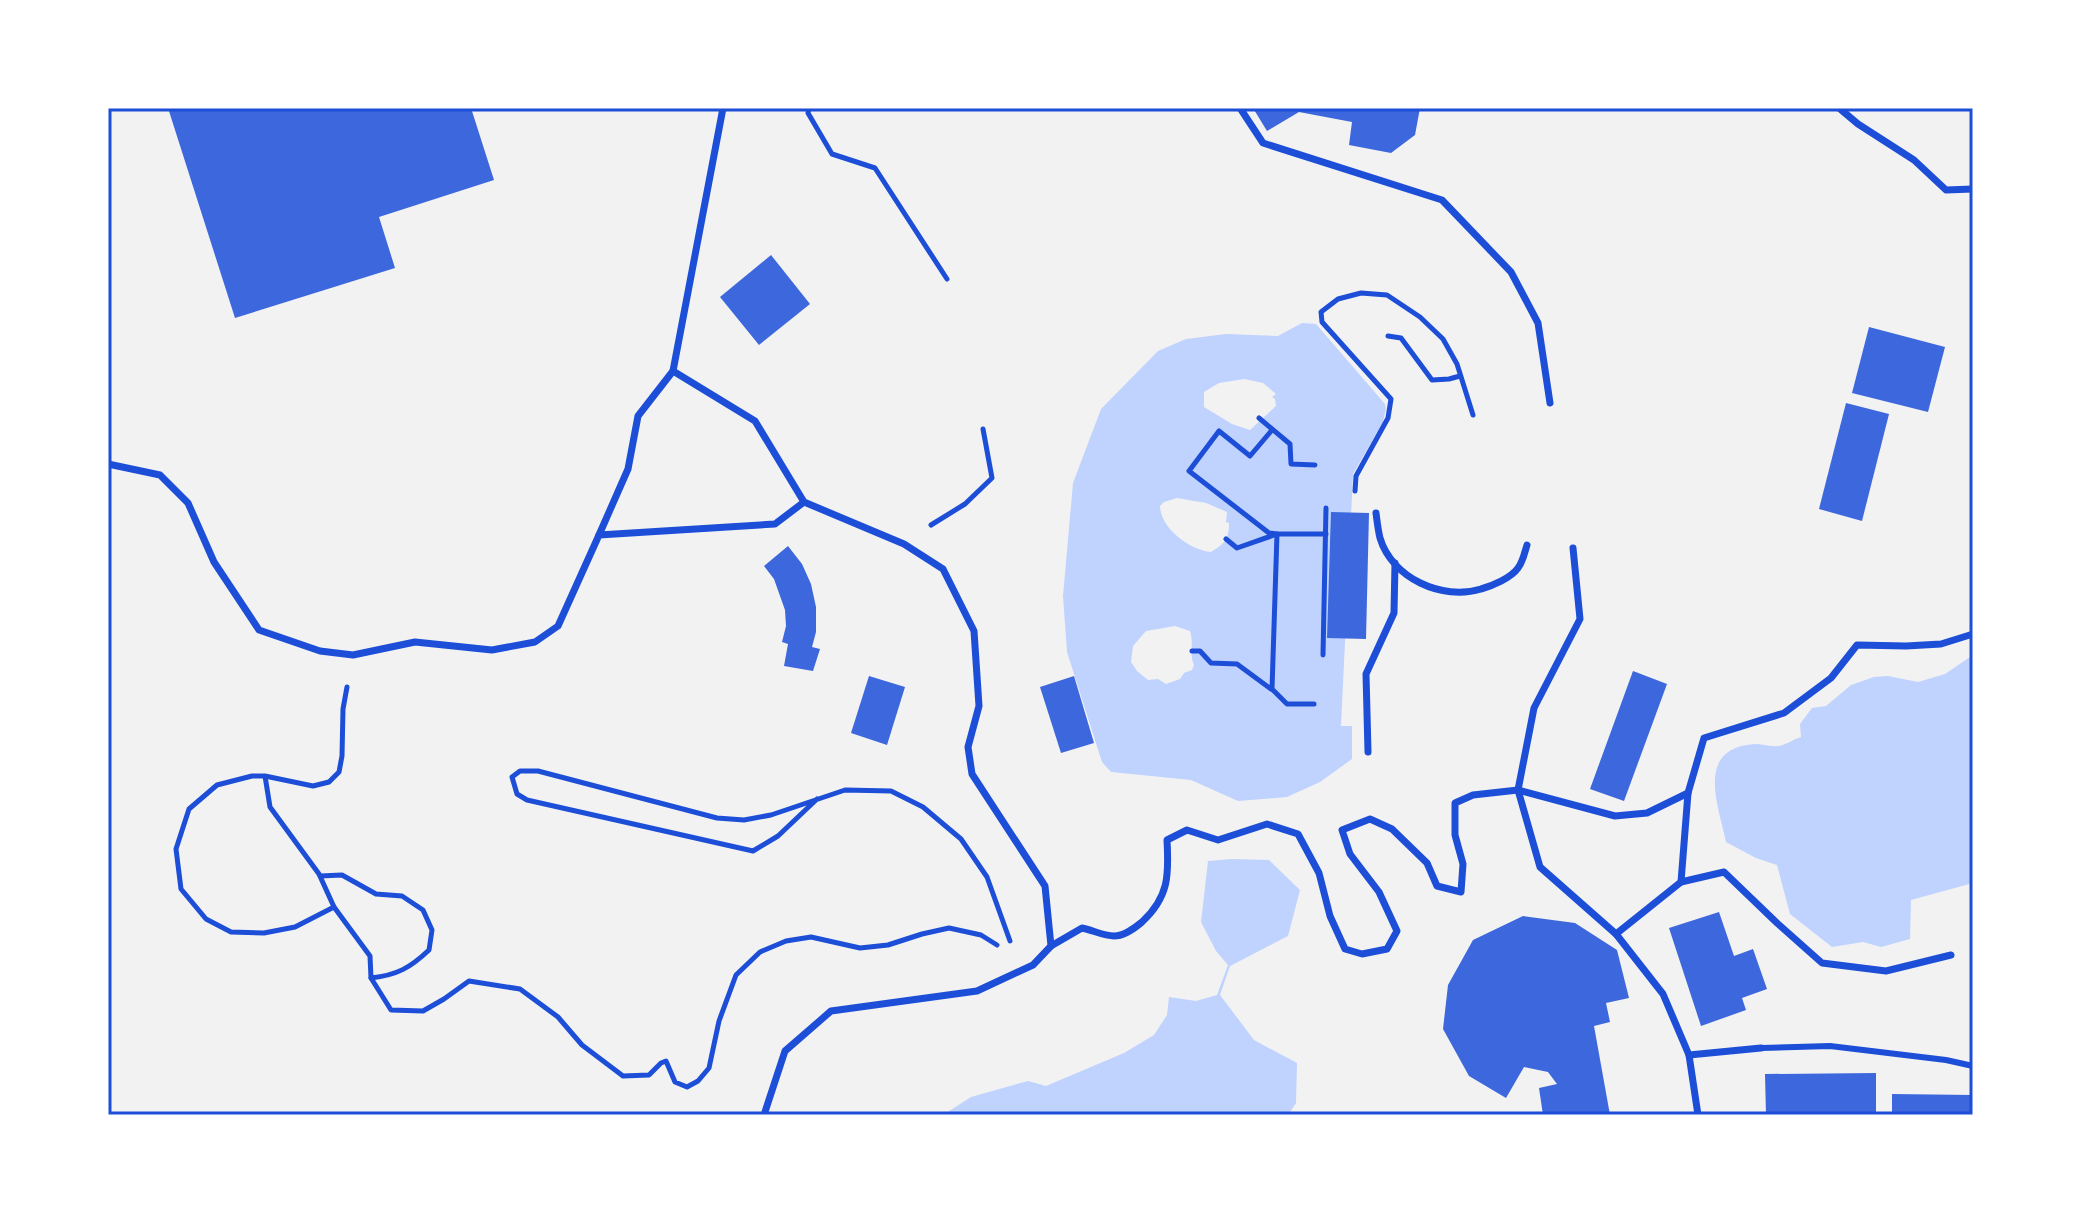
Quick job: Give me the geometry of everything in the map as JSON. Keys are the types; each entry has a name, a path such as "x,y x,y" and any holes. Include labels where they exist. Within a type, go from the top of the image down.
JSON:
{"street":[{"path":"108,464 160,475 188,503 214,562 259,630 320,651 353,655 415,642 492,650 535,642 558,626 628,469 638,416 673,371 723,108"},
{"path":"1240,108 1263,143 1442,200 1511,272 1518,284 1538,323 1550,403"},
{"path":"1839,108 1914,160 1946,190 1973,189"},
{"path":"673,371 755,421 804,502 904,544 943,569 974,631 979,706 968,747 972,774 1045,886 1051,946"},
{"path":"599,535 775,524 804,502"},
{"path":"1376,513 1380,539 1395,563 1416,581 1441,592 1469,593 1495,585 1518,568 1527,545"},
{"path":"1573,548 1580,619 1534,708 1518,790 1540,867 1616,934 1663,994 1689,1055 1698,1115"},
{"path":"1368,752 1366,674 1394,613 1395,563"},
{"path":"1681,882 1688,793 1704,738 1784,713 1831,678 1857,645 1941,644 1973,634"},
{"path":"764,1115 785,1051 831,1011 977,991 1033,965 1051,946 1082,928 1116,937 1136,927 1153,912 1163,896 1169,871 1167,840 1187,830 1218,840 1267,824 1298,834 1319,873 1330,916 1345,949 1362,954 1387,949 1397,931 1379,892 1350,854 1342,830 1370,819 1392,829 1427,863 1437,886 1461,892 1463,864 1455,835 1455,803 1473,795 1518,790 1615,816 1647,813 1688,793"},
{"path":"1616,934 1681,882 1724,872 1822,963 1886,971 1951,955"},
{"path":"1689,1055 1761,1048"}],"lane":[{"path":"1761,1048 1830,1046 1973,1066"}],"path":[{"path":"809,108 808,113 832,154 875,168 947,279"},
{"path":"1355,500 1356,476 1388,418 1391,399 1322,322 1321,312 1338,299 1361,293 1387,295 1420,317 1443,339 1457,364 1473,415"},
{"path":"1388,336 1401,338 1432,380 1461,376"},
{"path":"1259,418 1290,444 1291,464 1315,465"},
{"path":"904,544 965,504 992,478 983,429"},
{"path":"1272,430 1250,456 1219,431 1189,471 1269,533 1326,534"},
{"path":"1323,655 1326,508"},
{"path":"1226,539 1237,548 1277,534"},
{"path":"1272,689 1277,534"},
{"path":"1192,651 1200,651 1211,663 1237,664 1287,704 1314,704"},
{"path":"334,907 295,927 264,933 231,932 206,919 181,889 176,849 189,809 217,785 265,776 313,786 329,782 339,772 343,709 353,655"},
{"path":"817,799 778,836 753,851 527,800 517,794 512,777 520,771 538,771 717,818 744,820 771,815 817,799 845,790 891,791 923,807 961,839 987,877 1013,954"},
{"path":"265,776 270,807 320,876 334,907 370,956 371,978 391,1010 423,1011 469,981 520,989 558,1017 582,1045 623,1076 649,1075 666,1061 675,1082 687,1087 698,1081 709,1068 719,1021 736,975 760,952 786,941 811,937 860,948 888,945 949,928 981,935 1033,965"},
{"path":"320,876 342,875 376,894 402,896 423,910 432,930 429,950 416,963 393,975 371,978"}],"water":[{"path":"1302,323 1316,324 1385,404 1386,409 1383,422 1353,474 1341,726 1352,726 1352,759 1320,782 1287,797 1238,801 1191,780 1111,772 1102,762 1067,652 1063,596 1073,483 1101,409 1158,351 1186,339 1226,334 1278,336","holes":["1244,379 1263,383 1276,394 1272,397 1276,406 1250,430 1232,424 1204,407 1204,392 1219,383","1177,498 1206,503 1227,512 1229,529 1225,541 1211,552 1186,543 1165,523 1160,506","1175,626 1190,631 1192,670 1166,684 1158,679 1148,680 1137,671 1131,662 1133,646 1146,631"]},
{"path":"1973,655 1973,883 1911,900 1910,939 1881,947 1863,942 1832,947 1790,914 1777,865 1726,842 1716,796 1717,767 1724,756 1736,748 1754,744 1778,746 1801,737 1800,724 1812,708 1826,706 1851,685 1888,676 1918,682 1945,674"},
{"path":"1269,860 1300,890 1288,936 1230,966 1220,995 1254,1040 1297,1063 1296,1103 1288,1115 943,1115 971,1097 1028,1081 1046,1086 1124,1053 1154,1035 1167,1015 1169,997 1196,1001 1217,995 1228,965 1216,951 1201,922 1208,861"}],"building":[{"path":"168,108 471,108 494,180 379,217 395,268 235,318"},
{"path":"1253,108 1420,108 1415,135 1391,153 1349,145 1352,122 1299,112 1267,131"},
{"path":"771,255 810,304 759,345 720,297"},
{"path":"1869,327 1945,347 1928,412 1852,393"},
{"path":"1846,403 1889,414 1862,521 1819,509"},
{"path":"1331,512 1369,513 1366,639 1327,638"},
{"path":"788,546 802,564 816,607 816,632 812,647 820,649 813,671 784,666 788,644 782,642 786,626 785,610 774,579 764,566"},
{"path":"1633,671 1667,684 1624,801 1590,789"},
{"path":"869,676 905,687 887,745 851,733"},
{"path":"1074,676 1094,743 1061,753 1040,687"},
{"path":"1719,912 1734,956 1753,949 1767,989 1742,998 1746,1010 1701,1026 1669,928"},
{"path":"1523,916 1575,923 1617,950 1629,998 1606,1003 1610,1022 1594,1026 1610,1115 1543,1115 1539,1088 1557,1084 1548,1072 1524,1067 1506,1098 1469,1076 1443,1029 1448,985 1473,940"},
{"path":"1876,1073 1876,1115 1766,1115 1765,1074"},
{"path":"1892,1094 1973,1095 1973,1115 1892,1115"}]}
